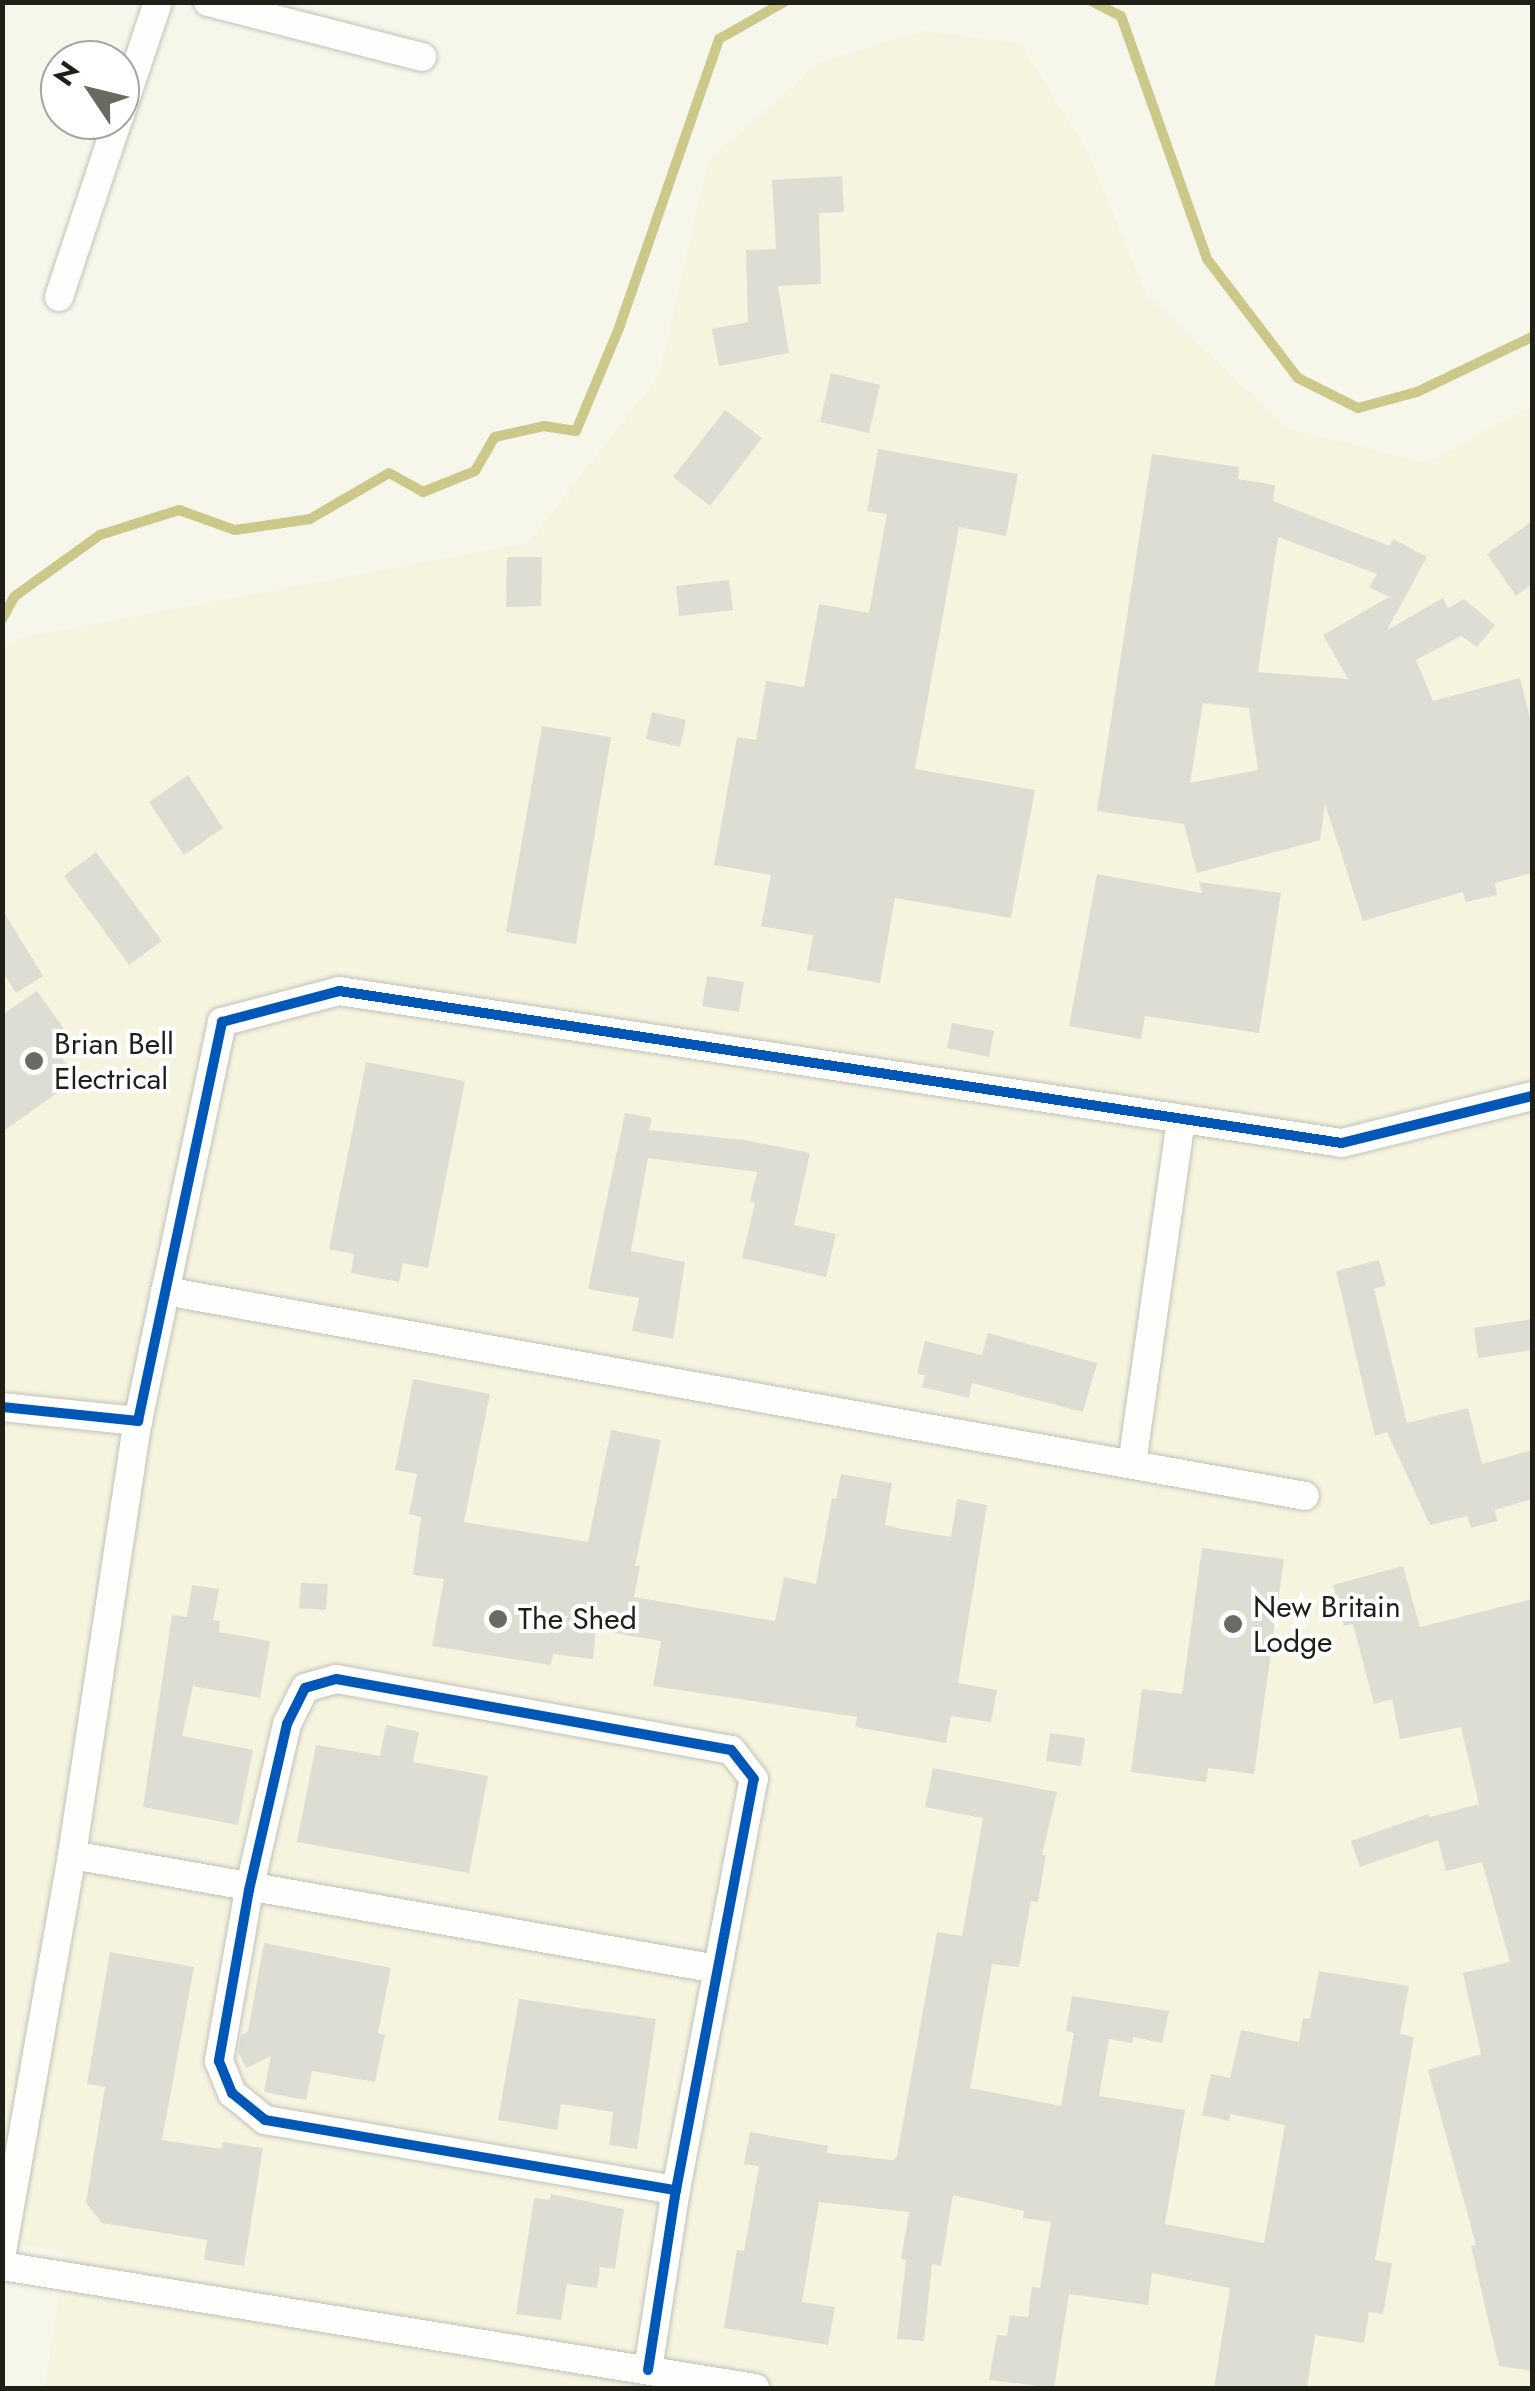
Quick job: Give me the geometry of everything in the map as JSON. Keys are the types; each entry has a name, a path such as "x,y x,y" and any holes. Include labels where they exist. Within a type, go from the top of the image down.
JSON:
{"street":[{"path":"140,55 158,2"},
{"path":"208,2 422,57"},
{"path":"59,297 111,140"},
{"path":"2,2252 72,1855 138,1422 222,1022 340,991 1342,1144 1532,1096"},
{"path":"1132,1464 1181,1119"},
{"path":"165,1292 1305,1496"},
{"path":"2,1407 138,1422"},
{"path":"648,2370 676,2190 751,1811 754,1779 730,1750 336,1679 305,1688 287,1724 249,1890 219,2062 232,2093 265,2120 676,2190"},
{"path":"72,1855 249,1890 718,1969"},
{"path":"2,2266 754,2388"}],"shaded area":[{"path":"923,31 1020,44 1087,150 1146,294 1287,428 1426,463 1532,406 1532,2388 45,2388 65,2252 3,2241 3,648 20,638 528,543 659,376 708,161 821,62"}],"building":[{"path":"842,176 844,212 819,213 821,284 778,286 789,353 719,366 712,329 748,322 746,250 776,249 772,180"},
{"path":"831,373 880,385 869,433 820,422"},
{"path":"725,410 762,438 710,506 673,477"},
{"path":"878,449 1018,474 1006,536 959,527 915,769 1035,790 1011,918 895,898 880,983 807,970 813,935 761,926 771,875 714,865 737,737 756,740 766,681 804,687 819,604 869,613 887,514 867,511"},
{"path":"1152,454 1239,467 1238,479 1275,485 1273,501 1390,546 1393,539 1427,557 1387,630 1443,598 1448,608 1464,599 1495,625 1477,647 1461,636 1416,660 1433,701 1520,678 1532,726 1532,873 1495,883 1497,895 1466,902 1463,892 1363,921 1325,804 1320,840 1197,873 1184,824 1097,811","holes":["1278,537 1377,574 1369,587 1389,597 1323,635 1348,679 1258,672","1203,703 1249,708 1258,770 1190,783"]},
{"path":"1532,521 1532,584 1516,596 1487,554"},
{"path":"507,557 542,557 541,606 506,607"},
{"path":"729,580 733,610 679,616 676,586"},
{"path":"652,712 686,720 680,747 646,739"},
{"path":"542,726 611,737 576,944 506,932"},
{"path":"188,775 223,828 184,855 149,802"},
{"path":"96,852 162,941 129,965 64,876"},
{"path":"1097,874 1202,893 1199,882 1281,893 1259,1033 1145,1016 1141,1039 1069,1026"},
{"path":"2,909 43,976 16,993 2,971"},
{"path":"707,976 744,982 739,1012 702,1006"},
{"name":"Brian Bell Electrical","path":"37,991 67,1033 52,1044 77,1079 2,1132 2,1015"},
{"path":"952,1023 994,1031 989,1057 947,1048"},
{"path":"366,1062 465,1081 428,1268 403,1263 399,1282 351,1273 354,1254 329,1249"},
{"path":"625,1113 652,1118 649,1130 744,1140 810,1153 794,1225 836,1234 826,1277 742,1258 755,1203 750,1202 757,1172 648,1158 631,1251 685,1262 673,1339 632,1331 639,1298 588,1289"},
{"path":"1379,1260 1386,1285 1374,1289 1407,1423 1468,1408 1482,1464 1532,1450 1532,1499 1495,1510 1497,1521 1471,1528 1467,1516 1430,1525 1387,1432 1375,1436 1336,1271"},
{"path":"1532,1319 1532,1350 1478,1358 1474,1328"},
{"path":"988,1333 1097,1363 1083,1412 972,1383 969,1398 922,1387 925,1375 917,1374 925,1341 982,1355"},
{"path":"413,1379 490,1394 464,1522 588,1542 611,1430 661,1440 635,1566 640,1566 634,1597 775,1621 784,1577 816,1584 832,1498 836,1499 841,1474 892,1483 885,1525 902,1529 951,1537 957,1499 987,1505 958,1683 997,1690 991,1722 951,1716 946,1743 855,1727 857,1717 653,1686 661,1641 596,1630 593,1659 553,1654 551,1665 432,1646 444,1579 413,1575 421,1517 409,1514 417,1474 395,1470"},
{"name":"New Britain Lodge","path":"1202,1548 1284,1559 1254,1774 1208,1768 1206,1782 1131,1772 1142,1689 1182,1694"},
{"path":"1403,1566 1420,1627 1532,1599 1532,2371 1499,2366 1471,2246 1476,2245 1428,2070 1481,2054 1463,1973 1510,1962 1482,1862 1446,1871 1438,1840 1360,1867 1351,1841 1428,1814 1430,1817 1479,1804 1461,1727 1400,1739 1392,1699 1374,1704 1353,1624 1344,1626 1333,1585"},
{"path":"301,1583 328,1584 326,1610 299,1608"},
{"path":"192,1585 219,1589 213,1620 220,1621 219,1632 270,1641 260,1698 193,1686 182,1736 253,1750 238,1825 143,1807 172,1615 187,1617"},
{"path":"386,1725 419,1732 413,1762 488,1776 469,1873 297,1842 316,1745 380,1756"},
{"path":"1050,1733 1085,1738 1081,1766 1046,1761"},
{"path":"933,1768 1057,1792 1042,1855 1046,1855 1038,1902 1031,1901 1019,1967 992,1964 970,2088 1061,2106 1074,2033 1066,2031 1072,1996 1169,2011 1162,2043 1133,2037 1132,2043 1109,2039 1099,2096 1185,2110 1165,2224 1264,2243 1285,2125 1230,2114 1229,2121 1202,2115 1211,2074 1230,2078 1241,2030 1299,2042 1303,2018 1310,2019 1319,1971 1409,1986 1400,2034 1414,2037 1375,2260 1392,2263 1383,2314 1369,2312 1364,2343 1315,2335 1307,2388 1214,2388 1230,2288 1152,2273 1148,2305 1069,2294 1054,2388 989,2380 997,2335 1007,2336 1010,2315 1028,2317 1032,2287 1040,2288 1051,2222 1023,2218 1024,2211 953,2195 941,2266 932,2264 924,2341 897,2339 906,2260 901,2259 909,2212 819,2202 802,2302 835,2307 828,2345 724,2328 737,2250 744,2251 759,2166 744,2164 750,2132 828,2146 827,2153 893,2160 897,2156 937,1932 962,1936 983,1818 925,1807"},
{"path":"264,1943 391,1968 378,2033 385,2035 375,2082 312,2071 306,2100 264,2092 271,2056 246,2068 238,2052 241,2036 248,2031"},
{"path":"110,1952 194,1967 162,2140 222,2149 223,2142 263,2148 244,2266 204,2260 207,2240 102,2223 86,2203 105,2087 87,2084"},
{"path":"519,1999 656,2019 637,2149 609,2145 613,2112 561,2104 557,2130 498,2120"},
{"path":"551,2194 624,2209 615,2269 600,2267 597,2288 567,2284 561,2320 516,2314 534,2198 550,2200"}],"waterway":[{"path":"2,619 15,596 100,535 179,510 235,530 310,519 389,473 423,492 475,471 495,437 544,426 576,431 619,328 719,39 784,2"},
{"path":"1093,2 1121,16 1207,259 1298,378 1358,408 1417,392 1532,337"}],"cycle path":[{"path":"2,1407 138,1421 222,1022 339,991 1342,1143 1532,1096"},
{"path":"648,2370 676,2190 754,1779 731,1750 336,1679 305,1688 287,1724 249,1890 219,2061 232,2093 265,2120 676,2190"}],"place":[{"name":"Brian Bell Electrical","path":"34,1061"},
{"name":"The Shed","path":"498,1619"},
{"name":"New Britain Lodge","path":"1233,1624"}]}
